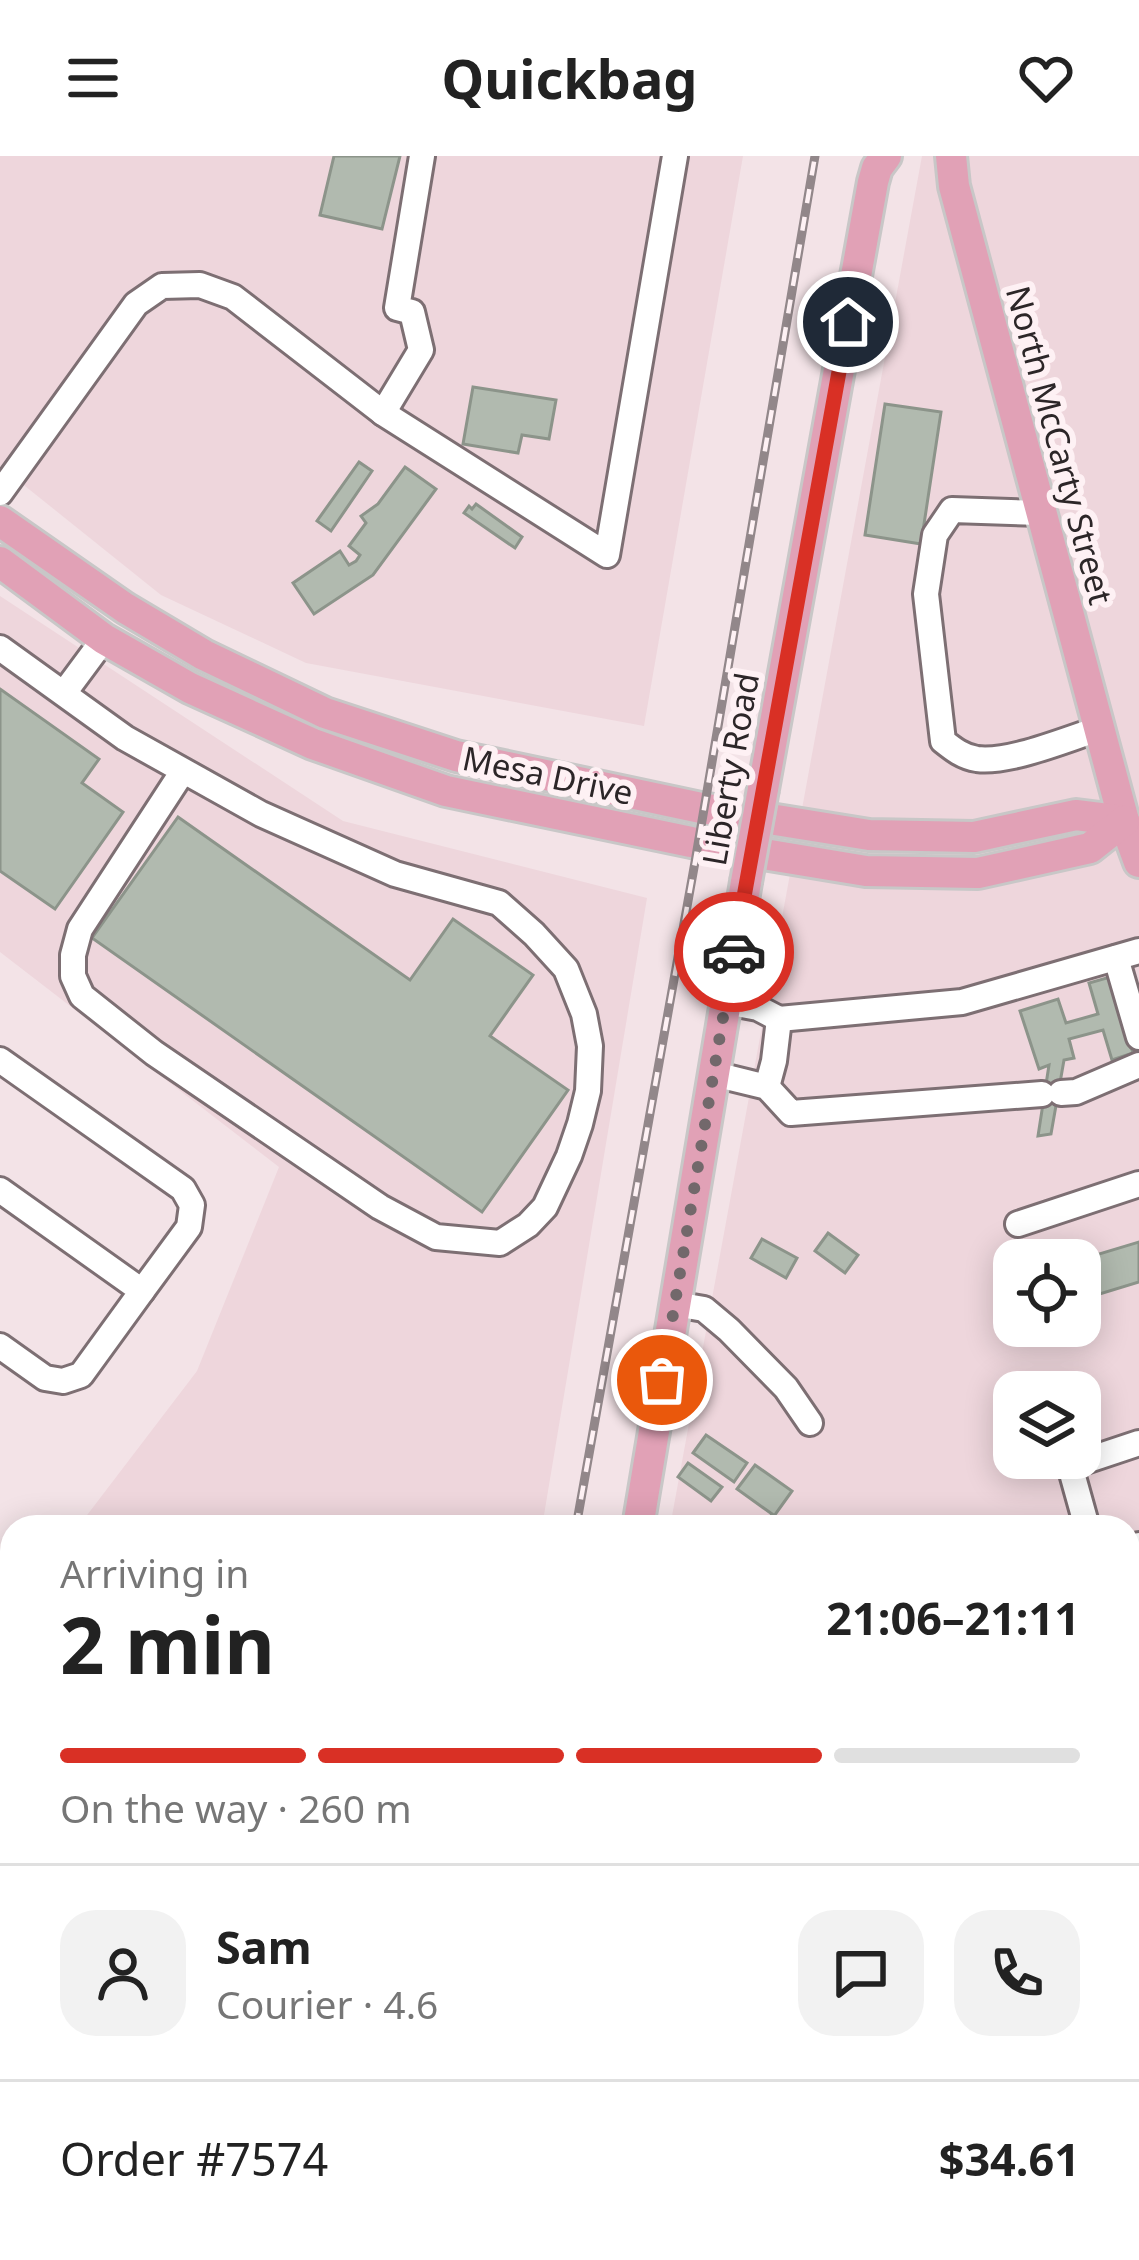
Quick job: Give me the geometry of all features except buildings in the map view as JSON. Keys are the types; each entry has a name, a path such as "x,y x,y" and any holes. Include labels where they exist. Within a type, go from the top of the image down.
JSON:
{"main road":[{"name":"North McCarty Street","path":"951,156 954,186 1041,513 1099,729 1131,818 1139,862"},
{"name":"Liberty Road","path":"640,1515 746,882 879,160"},
{"name":"Mesa Drive","path":"0,521 125,608 204,655 326,712 456,756 700,808 869,835 974,837 1076,815 1131,818"},
{"name":"Mesa Drive","path":"0,562 104,639 190,688 313,744 446,791 694,843 866,871 977,873 1090,848 1131,818"},
{"path":"104,639 125,608"}],"street":[{"path":"383,412 421,350 412,312 397,308 422,156"},
{"path":"0,493 136,304 162,286 200,285 233,297 383,412 608,555 675,156"},
{"path":"1041,513 952,510 935,535 926,594 943,741 979,760 1099,729"},
{"path":"64,693 104,639"},
{"path":"0,648 125,738 261,814 394,874 499,904 534,934 566,969 584,1014 590,1046 588,1091 569,1156 545,1207 528,1225 500,1243 436,1237 380,1207 262,1129 82,995 74,976 73,955 80,929 184,771"},
{"path":"726,1002 758,1008 778,1019 962,1002 1128,954 1139,1037"},
{"path":"767,1087 778,1019"},
{"path":"0,1060 182,1189 191,1205 189,1227 81,1375 63,1381 45,1378 0,1346"},
{"path":"714,1074 767,1087 791,1113 1076,1092 1139,1065"},
{"path":"1018,1224 1139,1184"},
{"path":"0,1190 142,1291"},
{"path":"675,1304 704,1309 729,1330 786,1388 810,1423"},
{"path":"1084,1515 1070,1466 1139,1443"}],"shaded area":[{"path":"0,156 743,156 644,726 306,663 161,595 0,466"},
{"path":"922,156 1139,156 1139,1515 672,1515"},
{"path":"0,596 343,821 647,898 544,1515 87,1515 197,1371 279,1167 0,952"}],"railway":[{"path":"578,1515 815,156"}],"way so far":[{"path":"662,1380 734,952"}],"route":[{"path":"734,952 848,322"}]}
